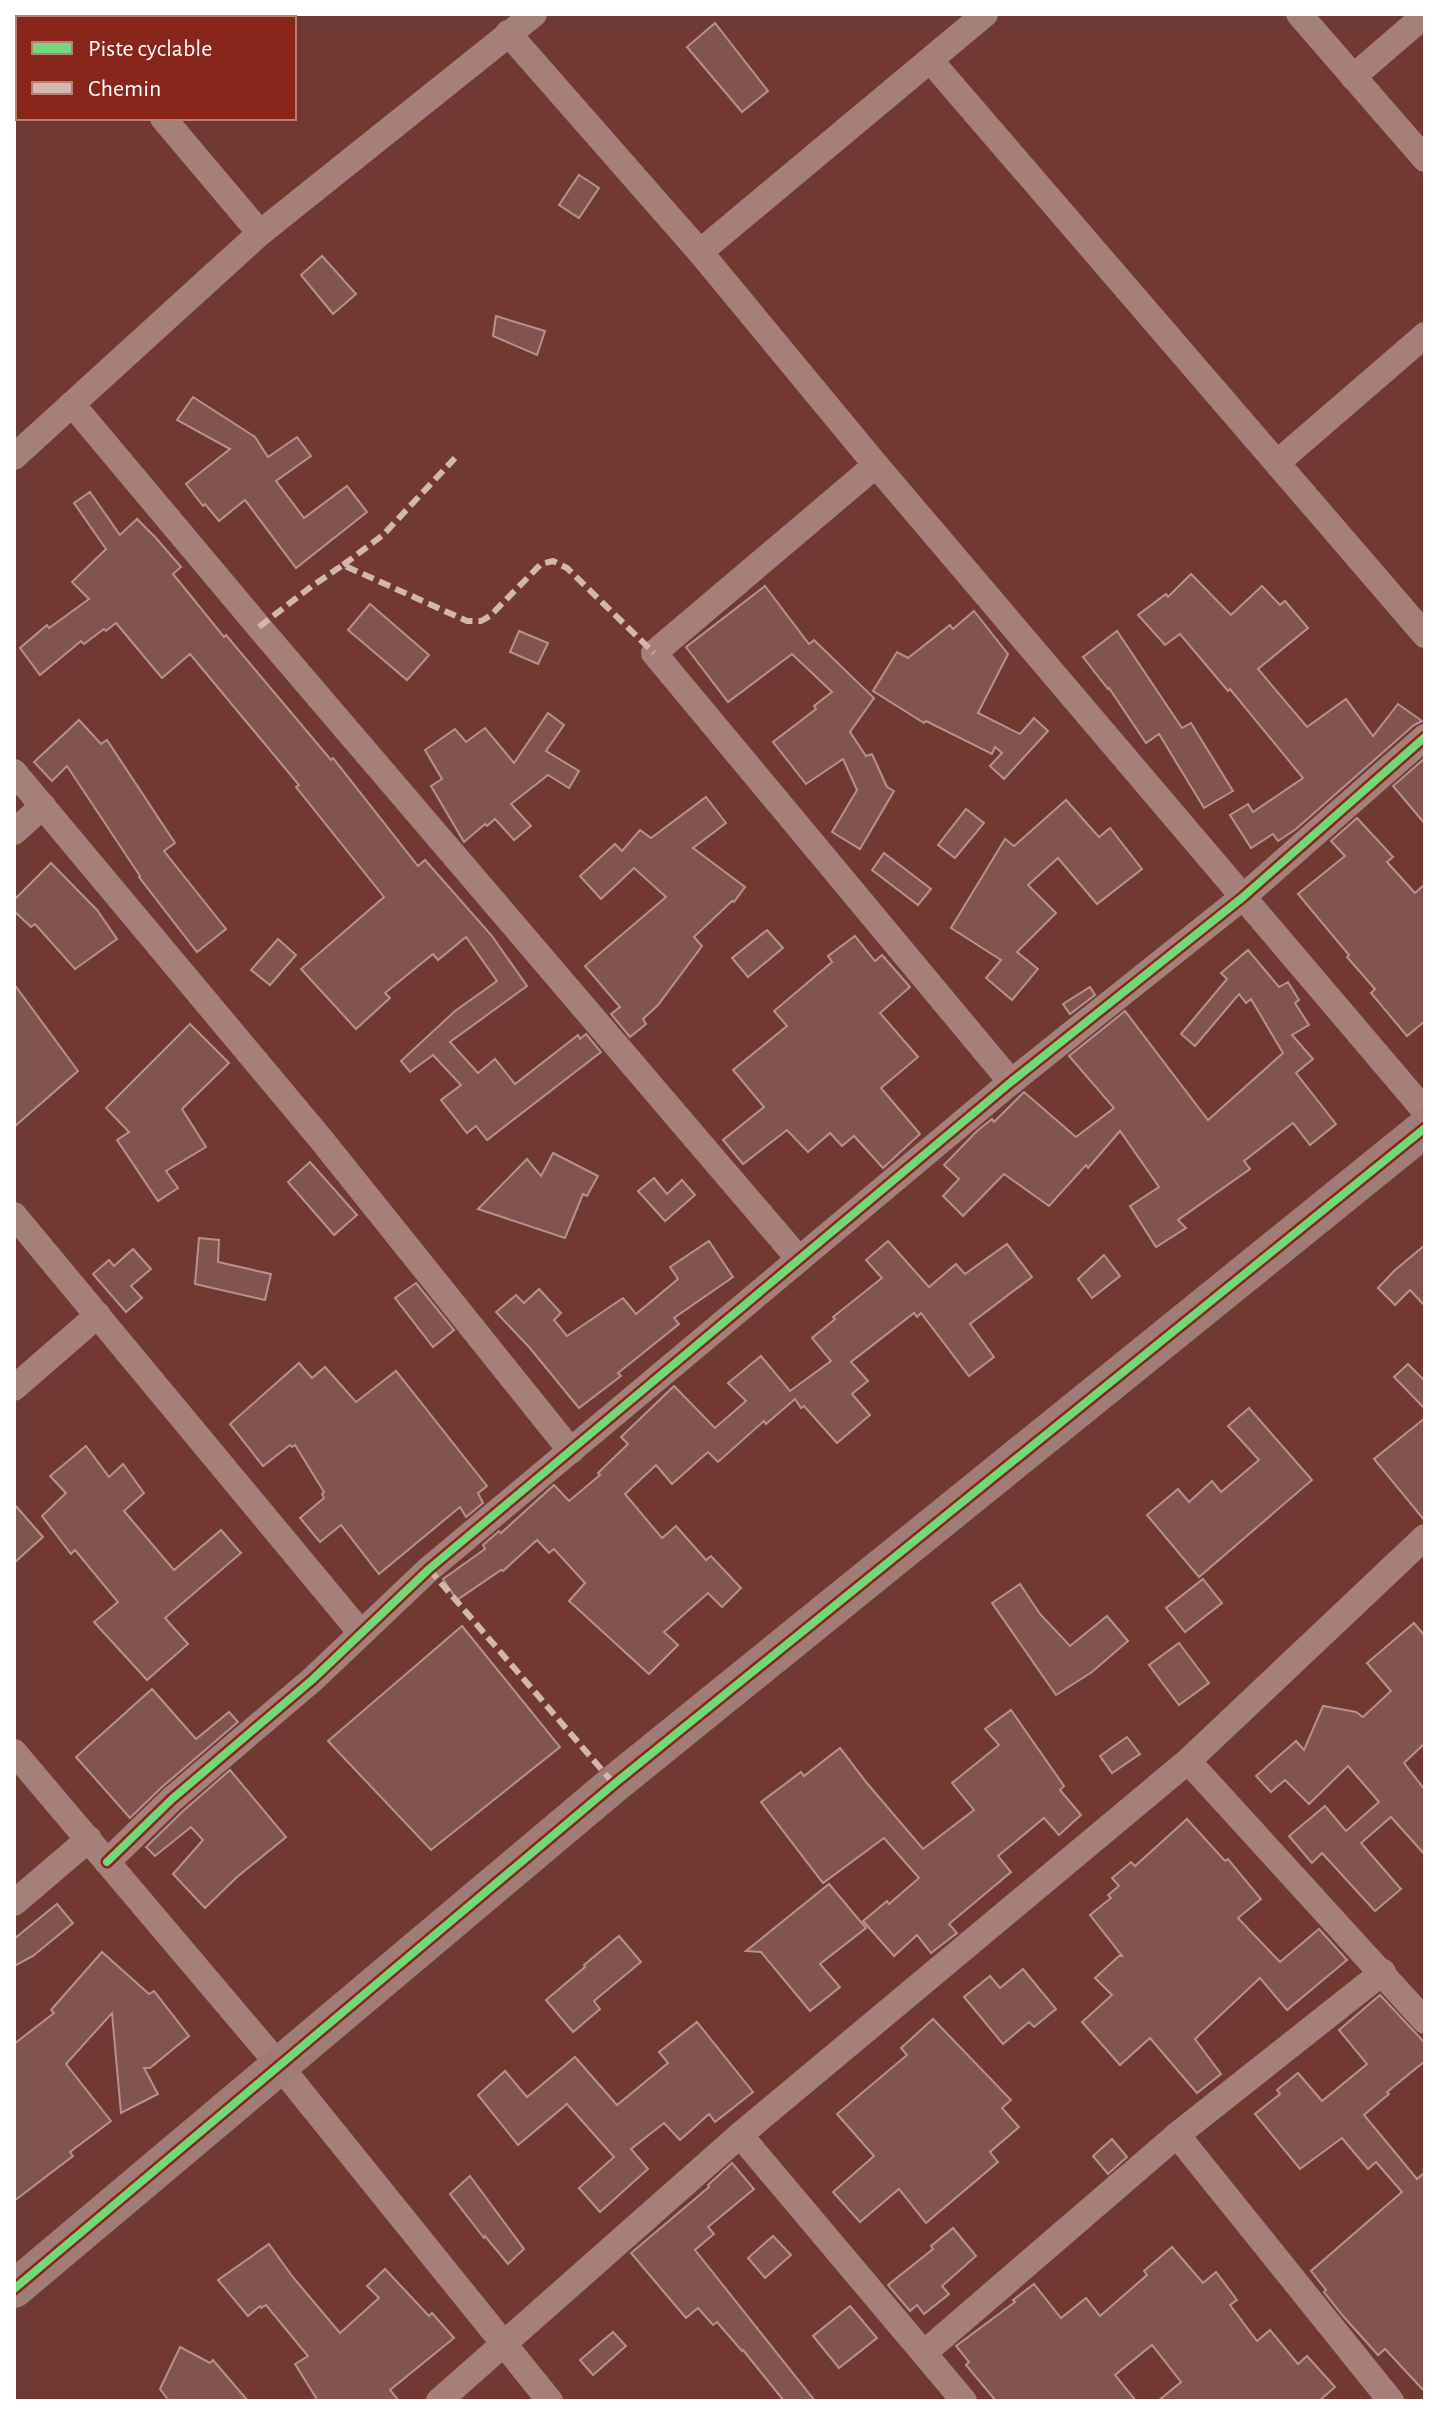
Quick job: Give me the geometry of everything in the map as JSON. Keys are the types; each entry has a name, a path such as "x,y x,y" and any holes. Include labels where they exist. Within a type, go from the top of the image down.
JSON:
{"street":[{"path":"14,457 260,233 534,14"},
{"path":"700,252 985,14"},
{"path":"1299,14 1425,159"},
{"path":"1353,77 1425,15"},
{"path":"508,33 700,252 876,465 1425,1111"},
{"path":"930,60 1425,635"},
{"path":"165,120 260,233"},
{"path":"1278,462 1425,335"},
{"path":"72,404 798,1258"},
{"path":"876,465 654,653 1011,1082"},
{"path":"107,1862 172,1799 312,1680 429,1569 1011,1082 1243,897 1425,737"},
{"path":"14,772 320,1138 571,1451"},
{"path":"14,832 43,806"},
{"path":"14,2289 614,1784 1425,1128"},
{"path":"14,1215 361,1633"},
{"path":"14,1388 98,1315"},
{"path":"439,2401 740,2135 1188,1761 1421,1549"},
{"path":"14,1752 279,2065 550,2401"},
{"path":"1188,1761 1425,2021"},
{"path":"14,1903 89,1839"},
{"path":"924,2353 1177,2135 1383,1972"},
{"path":"740,2135 964,2401"},
{"path":"1177,2135 1391,2401"}],"building":[{"path":"715,23 768,91 742,112 687,47"},
{"path":"579,175 599,188 579,218 559,205"},
{"path":"322,256 356,294 333,314 301,275"},
{"path":"496,316 545,331 537,355 493,336"},
{"path":"193,397 255,437 268,457 297,437 311,456 276,481 304,518 347,486 367,512 296,568 245,500 219,521 186,484 230,449 177,420"},
{"path":"90,492 120,535 137,519 156,538 181,567 173,574 224,637 226,635 331,760 333,758 418,866 425,860 492,936 527,986 450,1042 478,1073 495,1059 515,1084 578,1035 580,1039 586,1034 601,1052 487,1140 476,1126 467,1133 441,1100 461,1085 433,1055 410,1072 401,1061 455,1011 497,981 466,937 438,960 433,954 385,993 390,998 356,1029 301,969 384,897 296,787 299,785 190,654 162,678 116,623 84,644 81,641 40,675 20,648 47,625 49,628 89,599 72,582 106,549 74,503"},
{"path":"1191,574 1231,615 1262,586 1280,605 1285,601 1308,628 1258,669 1307,727 1346,699 1373,736 1398,704 1422,721 1278,841 1273,834 1251,848 1230,815 1248,804 1253,812 1303,778 1180,634 1165,645 1138,615 1166,594 1168,597"},
{"path":"765,586 809,644 814,640 874,698 850,732 866,756 872,754 887,787 894,791 860,849 832,832 857,790 843,759 806,784 773,742 816,709 814,706 832,692 792,654 728,702 686,647"},
{"path":"370,604 429,655 407,680 348,630"},
{"path":"974,611 1008,654 978,713 1020,734 1034,718 1048,731 1004,779 990,766 1002,753 995,747 992,754 926,721 924,723 873,691 897,652 908,658 950,625 953,629"},
{"path":"519,631 548,643 538,664 510,652"},
{"path":"1117,631 1182,728 1191,723 1233,791 1204,808 1159,734 1146,743 1109,688 1083,657"},
{"path":"548,713 564,725 546,751 579,771 569,788 548,775 511,804 531,826 514,840 495,819 464,842 431,786 442,779 425,750 455,729 466,742 485,728 514,763"},
{"path":"79,720 101,744 107,740 175,843 164,851 226,929 197,952 139,877 67,766 52,781 34,762"},
{"path":"1425,758 1425,824 1393,786"},
{"path":"706,797 726,823 693,848 745,887 734,902 694,937 702,946 658,1005 643,1019 646,1024 630,1037 611,1014 620,1007 585,966 666,897 634,868 601,899 580,876 615,844 622,851 640,830 651,838"},
{"path":"1066,800 1099,837 1110,828 1142,869 1097,904 1058,858 1028,885 1056,913 1017,952 1038,969 1012,1000 986,978 1001,960 951,928 1005,839 1014,846"},
{"path":"966,809 984,823 955,858 938,845"},
{"path":"1357,818 1393,857 1387,862 1415,893 1425,884 1425,1021 1407,1036 1371,993 1375,989 1347,957 1349,955 1298,894 1345,856 1331,841"},
{"path":"884,853 931,889 918,905 872,870"},
{"path":"51,863 97,910 117,939 75,969 35,924 31,927 14,911 14,900"},
{"path":"767,930 783,948 748,977 732,958"},
{"path":"855,936 875,961 882,955 910,987 880,1013 918,1057 881,1088 920,1134 883,1168 854,1136 842,1146 830,1133 808,1152 787,1130 743,1164 723,1140 764,1107 733,1070 787,1026 774,1011 832,962 828,956"},
{"path":"278,939 296,955 270,985 251,970"},
{"path":"1248,950 1279,987 1288,982 1299,1000 1295,1003 1309,1025 1292,1035 1313,1059 1296,1073 1336,1124 1310,1145 1293,1123 1244,1161 1250,1169 1178,1220 1186,1228 1156,1247 1130,1206 1159,1187 1120,1131 1049,1206 1004,1174 963,1216 943,1196 959,1179 944,1165 977,1131 992,1119 994,1122 1024,1092 1076,1137 1114,1108 1069,1056 1125,1011 1208,1120 1283,1053 1251,999 1246,1003 1239,994 1195,1046 1181,1034 1227,979 1221,973"},
{"path":"14,984 78,1071 14,1127"},
{"path":"1090,987 1095,995 1070,1014 1063,1004"},
{"path":"190,1024 229,1063 182,1109 206,1147 166,1171 178,1188 158,1201 117,1140 129,1132 106,1108"},
{"path":"553,1153 598,1176 587,1196 583,1194 565,1238 478,1209 527,1159 541,1176"},
{"path":"310,1162 357,1215 334,1235 288,1182"},
{"path":"654,1178 667,1194 682,1180 695,1195 665,1221 638,1191"},
{"path":"199,1238 219,1240 218,1262 271,1274 265,1300 195,1284"},
{"path":"709,1241 733,1277 674,1318 679,1324 618,1373 621,1376 579,1408 496,1312 516,1295 524,1303 539,1289 561,1313 554,1320 567,1336 623,1298 636,1314 678,1279 670,1267"},
{"path":"888,1241 929,1287 956,1264 965,1274 1007,1244 1032,1277 970,1324 994,1357 969,1376 921,1313 917,1317 914,1313 851,1362 868,1381 852,1394 870,1415 837,1443 795,1399 766,1424 764,1421 718,1462 708,1452 672,1484 656,1465 625,1494 662,1538 676,1526 706,1560 711,1556 741,1588 722,1607 708,1593 664,1632 678,1645 649,1674 569,1601 585,1583 554,1549 549,1553 537,1540 503,1571 457,1600 443,1579 485,1549 483,1545 499,1531 501,1533 554,1485 569,1501 600,1475 598,1473 628,1444 621,1437 674,1386 715,1428 746,1401 728,1383 761,1356 790,1391 831,1361 812,1338 882,1278 866,1260"},
{"path":"1425,1245 1425,1306 1410,1290 1395,1305 1378,1288"},
{"path":"133,1249 151,1269 131,1286 142,1298 126,1312 93,1274 109,1260 114,1266"},
{"path":"1104,1255 1120,1276 1092,1298 1078,1279"},
{"path":"416,1283 454,1330 433,1347 395,1298"},
{"path":"299,1363 312,1378 325,1367 356,1402 396,1371 487,1486 478,1493 483,1503 466,1517 460,1507 379,1574 341,1525 320,1542 300,1518 324,1498 324,1492 295,1445 290,1445 263,1466 230,1424"},
{"path":"1408,1364 1425,1381 1425,1409 1394,1377"},
{"path":"1249,1408 1312,1480 1199,1577 1147,1515 1178,1489 1189,1502 1212,1481 1221,1492 1259,1460 1228,1426"},
{"path":"1425,1418 1425,1521 1374,1459"},
{"path":"86,1446 109,1477 123,1464 144,1493 124,1511 174,1570 221,1530 241,1553 165,1618 188,1644 147,1680 94,1622 118,1602 75,1550 71,1554 42,1516 66,1493 50,1476"},
{"path":"14,1504 43,1537 14,1563"},
{"path":"1203,1579 1222,1603 1185,1632 1166,1608"},
{"path":"1020,1584 1040,1614 1070,1646 1107,1616 1128,1641 1092,1672 1056,1695 992,1603"},
{"path":"1414,1623 1425,1636 1425,1743 1404,1763 1425,1790 1425,1855 1391,1817 1361,1843 1401,1889 1375,1911 1322,1853 1312,1863 1289,1836 1325,1806 1346,1831 1379,1802 1348,1766 1309,1804 1285,1780 1271,1792 1256,1776 1296,1741 1304,1750 1323,1706 1356,1712 1363,1717 1391,1691 1367,1663"},
{"path":"462,1626 560,1747 431,1850 328,1741"},
{"path":"1179,1643 1209,1683 1179,1705 1149,1665"},
{"path":"152,1689 196,1739 229,1712 238,1722 130,1818 76,1757"},
{"path":"1011,1710 1064,1786 1060,1790 1081,1815 1059,1835 1044,1818 998,1856 1011,1872 949,1924 957,1933 931,1953 917,1935 894,1956 863,1921 919,1878 884,1838 823,1883 761,1802 801,1772 804,1776 840,1748 923,1849 974,1810 952,1783 999,1745 985,1729"},
{"path":"1127,1737 1140,1754 1112,1773 1100,1756"},
{"path":"230,1770 286,1837 205,1908 173,1874 203,1840 191,1827 155,1856 146,1847"},
{"path":"1187,1819 1225,1861 1228,1859 1261,1899 1238,1918 1280,1962 1319,1929 1347,1960 1287,2010 1260,1978 1195,2039 1221,2074 1197,2093 1150,2038 1120,2065 1082,2022 1112,1995 1095,1978 1122,1956 1090,1915 1111,1898 1108,1895 1119,1886 1112,1878 1131,1862 1135,1866"},
{"path":"829,1884 866,1928 820,1964 840,1987 810,2011 761,1952 746,1951"},
{"path":"57,1904 73,1923 33,1956 14,1966 14,1939"},
{"path":"619,1936 641,1962 594,2001 600,2009 573,2032 546,2000"},
{"path":"102,1952 149,1994 154,1991 189,2036 150,2068 144,2068 158,2094 121,2113 112,2013 66,2064 111,2121 70,2152 73,2156 14,2201 14,2044 54,2013 51,2010"},
{"path":"1023,1969 1056,2009 1034,2027 1029,2022 1003,2044 964,1997 990,1976 1000,1988"},
{"path":"1380,1995 1425,2043 1425,2061 1364,2115 1417,2179 1425,2172 1425,2392 1385,2349 1378,2355 1343,2316 1311,2271 1402,2192 1376,2162 1368,2169 1342,2138 1300,2169 1255,2114 1280,2094 1277,2090 1298,2073 1322,2101 1367,2064 1339,2030"},
{"path":"933,2019 1011,2100 1002,2108 1019,2127 990,2152 998,2162 926,2223 899,2189 860,2222 833,2192 874,2156 837,2114 907,2055 901,2048"},
{"path":"697,2022 753,2092 715,2122 709,2114 680,2140 664,2123 631,2149 648,2169 600,2212 579,2188 614,2157 567,2104 518,2145 478,2095 505,2071 527,2097 575,2057 617,2105 668,2063 659,2052"},
{"path":"1112,2139 1127,2157 1108,2174 1093,2156"},
{"path":"732,2163 754,2189 708,2227 714,2234 695,2250 815,2401 784,2401 717,2322 713,2325 698,2308 686,2318 631,2253 709,2187"},
{"path":"470,2176 524,2249 508,2264 450,2194"},
{"path":"953,2228 976,2256 942,2286 949,2294 924,2314 917,2305 910,2311 888,2285 933,2249 931,2246"},
{"path":"773,2236 791,2255 765,2278 748,2258"},
{"path":"269,2244 340,2333 379,2298 367,2286 385,2269 454,2338 390,2390 399,2401 318,2401 295,2364 308,2356 266,2305 248,2316 218,2280"},
{"path":"1172,2247 1203,2283 1216,2272 1237,2300 1230,2305 1257,2341 1270,2330 1298,2364 1307,2356 1335,2387 1319,2401 1158,2401 1181,2382 1152,2345 1115,2375 1136,2401 996,2401 966,2365 969,2362 956,2346 1034,2284 1061,2318 1086,2298 1100,2316 1147,2275 1144,2271"},
{"path":"850,2306 877,2338 839,2368 813,2336"},
{"path":"613,2332 626,2346 593,2375 580,2360"},
{"path":"180,2347 210,2363 213,2360 248,2401 169,2401 160,2389"}],"marked path":[{"path":"343,565 383,535 455,458"},
{"path":"259,627 343,565 467,621 481,621 490,616 541,564 553,561 567,568 654,653"},
{"path":"429,1569 614,1784"}],"cycle path":[{"path":"107,1862 172,1799 312,1680 429,1569 1011,1082 1243,897 1425,737"},
{"path":"14,2289 614,1784 1425,1128"}]}
